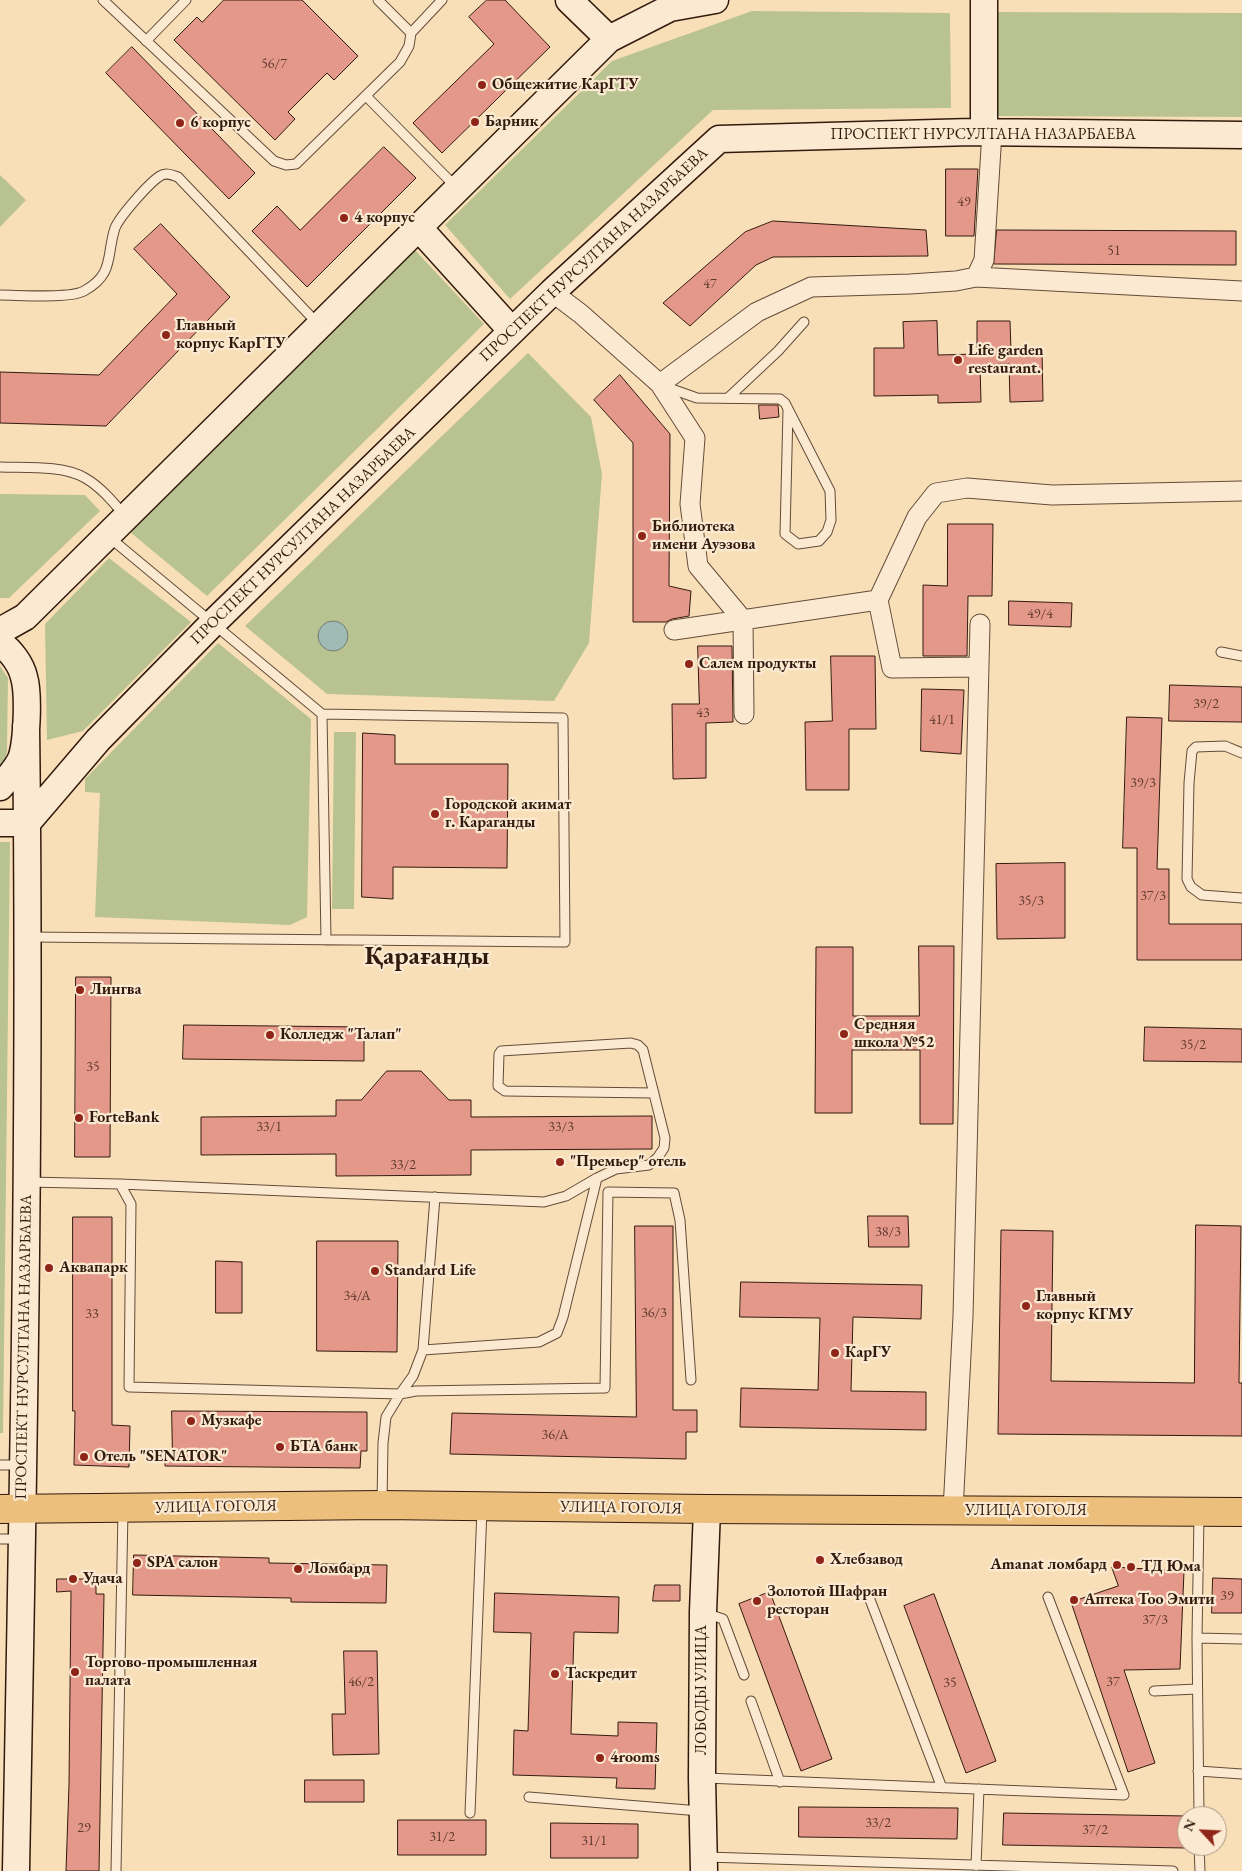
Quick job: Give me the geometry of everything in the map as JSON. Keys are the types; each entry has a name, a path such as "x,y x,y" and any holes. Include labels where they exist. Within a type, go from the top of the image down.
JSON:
{"highway":[{"name":"УЛИЦА ГОГОЛЯ","path":"11,1509 382,1505 1242,1512"}],"main road":[{"path":"569,0 610,39"},
{"path":"0,630 25,617 610,39 670,8 715,0"},
{"path":"984,0 988,132"},
{"name":"ПРОСПЕКТ НУРСУЛТАНА НАЗАРБАЕВА","path":"16,1871 11,1465 25,1182 28,937 27,823 98,740 213,623 552,292 719,139 988,132 1242,135"},
{"path":"418,227 512,331"},
{"path":"0,643 17,661 25,678 27,785 27,823 0,823"},
{"path":"0,787 11,775 20,759 26,726"},
{"name":"ПРОСПЕКТ НУРСУЛТАНА НАЗАРБАЕВА","path":"0,792 27,785 98,740"},
{"name":"ЛОБОДЫ УЛИЦА","path":"703,1864 703,1612 707,1509"}],"street":[{"path":"976,278 984,260 988,132"},
{"path":"660,384 757,312 811,288 910,284 976,278 1242,291"},
{"path":"552,292 581,314 660,384 694,438 690,504 698,566 743,620 744,714"},
{"path":"979,667 892,668 878,600 917,517 936,493 967,488 1052,495 1242,491"},
{"path":"674,630 878,600"},
{"path":"953,1511 963,1316 980,624"}],"lane":[{"path":"102,0 274,161 286,165 296,164 400,62 409,46 410,33 442,0"},
{"path":"146,41 186,0"},
{"path":"378,0 410,33"},
{"path":"366,96 458,188"},
{"path":"0,295 66,295 83,292 100,279 109,263 116,228 125,211 161,175 170,174 178,177 319,325"},
{"path":"728,398 804,322"},
{"path":"660,384 697,398 780,398 785,403 830,491 831,520 827,532 820,541 798,544 785,534 788,410"},
{"path":"0,467 58,470 85,478 111,499 126,516"},
{"path":"28,937 565,942 563,718 322,714 106,535"},
{"path":"1221,652 1242,656"},
{"path":"322,714 326,940"},
{"path":"1242,753 1225,746 1196,747 1192,751 1189,783 1187,879 1191,887 1202,895 1242,898"},
{"path":"25,1182 120,1184 544,1202 566,1196 616,1169 649,1165 664,1148 665,1138 654,1093 643,1050 638,1045 623,1044 506,1049 501,1051 499,1054 498,1086 505,1092 654,1093"},
{"path":"423,1350 539,1342 557,1333 563,1317 597,1178"},
{"path":"120,1184 131,1204 129,1387 400,1394 416,1391 605,1388 608,1192 674,1193 680,1220 691,1380"},
{"path":"382,1505 383,1443 386,1416 413,1376 423,1350 435,1197"},
{"path":"470,1813 482,1506"},
{"path":"116,1871 124,1508"},
{"path":"1198,1806 1197,1638 1199,1512"},
{"path":"869,1597 942,1788"},
{"path":"702,1778 1124,1796 1048,1597"},
{"path":"703,1612 723,1619 744,1675"},
{"path":"1197,1638 1242,1639"},
{"path":"1154,1691 1197,1689"},
{"path":"751,1701 780,1782"},
{"path":"1198,1771 1242,1774"},
{"path":"976,1866 978,1789"},
{"path":"529,1797 702,1811"},
{"path":"1199,1856 1200,1871"},
{"path":"703,1864 976,1866 1173,1871"}],"green space":[{"path":"752,11 950,13 951,108 713,110 510,299 445,225 612,61"},
{"path":"995,12 1242,13 1242,117 995,116"},
{"path":"0,175 26,200 0,227"},
{"path":"414,249 484,324 207,596 130,532"},
{"path":"528,353 591,417 602,474 589,643 554,701 327,694 245,626"},
{"path":"0,494 85,495 100,511 9,598 0,598"},
{"path":"109,558 191,622 83,731 47,740 45,624"},
{"path":"218,643 311,719 307,917 290,925 95,917 100,793 85,792 85,779"},
{"path":"0,666 8,678 7,750 6,758 0,766"},
{"path":"334,732 356,732 354,909 332,909"},
{"path":"0,842 10,842 3,1433 0,1433"}],"water":[{"path":"333,621 339,622 347,630 347,642 339,650 333,651 327,650 319,642 318,636 319,630 327,622"}],"building":[{"path":"224,0 302,0 358,56 334,80 327,73 288,112 295,119 275,140 174,40 197,17 202,22"},
{"name":"Общежитие КарГТУ","path":"487,0 505,0 550,47 442,153 413,123 494,44 469,17"},
{"name":"6 корпус","path":"132,47 255,173 229,199 106,73"},
{"name":"4 корпус","path":"384,147 416,178 307,287 252,231 277,206 300,230"},
{"path":"946,169 978,169 974,236 946,236"},
{"path":"773,221 926,230 928,256 773,257 756,265 690,326 663,303 745,232"},
{"name":"Главный корпус КарГТУ","path":"161,224 230,297 106,426 0,423 0,372 99,375 177,294 134,249"},
{"path":"997,230 1236,231 1236,265 994,264"},
{"name":"Life garden restaurant.","path":"937,321 938,355 977,354 977,321 1010,321 1011,351 1042,351 1043,401 1010,402 1009,364 980,365 981,402 938,403 938,395 874,396 874,348 904,348 903,322"},
{"path":"620,375 670,434 669,586 691,591 689,616 666,622 633,622 633,443 594,400"},
{"path":"759,405 778,405 779,417 760,419"},
{"path":"948,524 993,524 992,596 968,596 967,656 923,656 923,585 947,586"},
{"path":"1009,601 1072,603 1071,627 1009,625"},
{"path":"698,646 732,646 733,722 706,723 706,778 673,779 672,704 699,704"},
{"path":"831,656 875,656 876,729 849,729 849,790 806,790 805,722 832,721"},
{"path":"1170,685 1242,687 1242,722 1169,721"},
{"path":"922,689 964,690 961,754 921,751"},
{"path":"1127,717 1162,718 1157,869 1169,869 1169,924 1242,924 1242,960 1137,960 1137,848 1123,848"},
{"name":"Городской акимат г. Караганды","path":"363,733 395,735 395,764 508,764 507,868 393,867 393,899 362,897"},
{"path":"1065,863 1065,938 997,939 996,864"},
{"path":"919,946 954,946 953,1124 920,1124 920,1050 852,1050 852,1113 815,1113 816,947 853,947 853,1016 919,1016"},
{"path":"76,977 111,977 110,1157 75,1157"},
{"path":"184,1025 364,1027 364,1061 183,1059"},
{"path":"1145,1027 1242,1029 1242,1062 1144,1061"},
{"path":"387,1071 421,1071 449,1100 471,1100 471,1117 652,1116 652,1149 471,1150 471,1175 336,1176 336,1154 201,1155 201,1117 336,1116 336,1100 361,1100"},
{"path":"868,1216 908,1216 909,1247 869,1247"},
{"path":"73,1217 112,1217 112,1425 130,1426 129,1467 74,1465"},
{"name":"Главный корпус КГМУ","path":"1196,1225 1241,1226 1239,1383 1242,1383 1242,1436 998,1434 1001,1230 1053,1231 1051,1381 1194,1383"},
{"path":"635,1226 673,1226 673,1410 697,1410 697,1432 686,1432 686,1459 450,1454 452,1413 636,1417"},
{"path":"317,1241 398,1241 397,1352 317,1351"},
{"path":"216,1261 242,1262 242,1313 216,1313"},
{"name":"КарГУ","path":"741,1282 922,1285 921,1319 853,1317 851,1391 926,1392 926,1430 740,1427 741,1388 818,1390 820,1318 740,1317"},
{"path":"172,1411 367,1412 367,1451 361,1451 360,1468 165,1466 165,1450 172,1450"},
{"path":"134,1555 269,1558 269,1563 387,1565 386,1603 291,1602 291,1598 133,1595"},
{"path":"1112,1567 1184,1571 1180,1669 1124,1670 1155,1763 1128,1772 1071,1602 1118,1586"},
{"path":"1213,1578 1242,1579 1242,1613 1212,1613"},
{"path":"57,1579 96,1579 96,1594 104,1594 99,1871 66,1871 71,1591 57,1592"},
{"path":"655,1585 680,1585 680,1601 653,1601"},
{"path":"770,1592 832,1759 801,1771 739,1604"},
{"path":"495,1593 619,1597 618,1633 574,1632 571,1734 618,1736 618,1722 657,1723 655,1789 616,1788 617,1778 513,1775 514,1730 528,1731 531,1633 494,1632"},
{"path":"934,1594 996,1761 966,1773 904,1606"},
{"path":"344,1651 377,1651 379,1754 333,1755 332,1714 345,1714"},
{"path":"305,1780 364,1780 364,1802 305,1802"},
{"path":"799,1807 958,1808 957,1839 799,1837"},
{"path":"1004,1813 1177,1816 1177,1848 1003,1845"},
{"path":"398,1820 486,1820 486,1855 398,1855"},
{"path":"551,1823 638,1824 638,1858 551,1858"}],"place":[{"name":"Общежитие КарГТУ","path":"482,85"},
{"name":"Барник","path":"475,122"},
{"name":"6 корпус","path":"180,123"},
{"name":"4 корпус","path":"344,218"},
{"name":"Главный корпус КарГТУ","path":"166,335"},
{"name":"Life garden restaurant.","path":"958,360"},
{"name":"Библиотека имени Ауэзова","path":"642,536"},
{"name":"Салем продукты","path":"689,664"},
{"name":"Городской акимат г. Караганды","path":"435,814"},
{"name":"Лингва","path":"80,990"},
{"name":"Средняя школа №52","path":"844,1034"},
{"name":"Колледж \"Талап\"","path":"270,1035"},
{"name":"ForteBank","path":"79,1118"},
{"name":"\"Премьер\" отель","path":"560,1162"},
{"name":"Аквапарк","path":"49,1268"},
{"name":"Standard Life","path":"375,1271"},
{"name":"Главный корпус КГМУ","path":"1026,1306"},
{"name":"КарГУ","path":"835,1353"},
{"name":"Музкафе","path":"191,1421"},
{"name":"БТА банк","path":"280,1447"},
{"name":"Отель \"SENATOR\"","path":"84,1457"},
{"name":"Хлебзавод","path":"820,1560"},
{"name":"SPA салон","path":"137,1563"},
{"name":"Amanat ломбард","path":"1117,1565"},
{"name":"ТД Юма","path":"1131,1567"},
{"name":"Ломбард","path":"298,1569"},
{"name":"Удача","path":"73,1579"},
{"name":"Аптека Тоо Эмити","path":"1074,1600"},
{"name":"Золотой Шафран ресторан","path":"757,1601"},
{"name":"Торгово-промышленная палата","path":"75,1672"},
{"name":"Таскредит","path":"555,1674"},
{"name":"4rooms","path":"600,1758"}],"district":[{"name":"Қарағанды","path":"427,957"}]}
